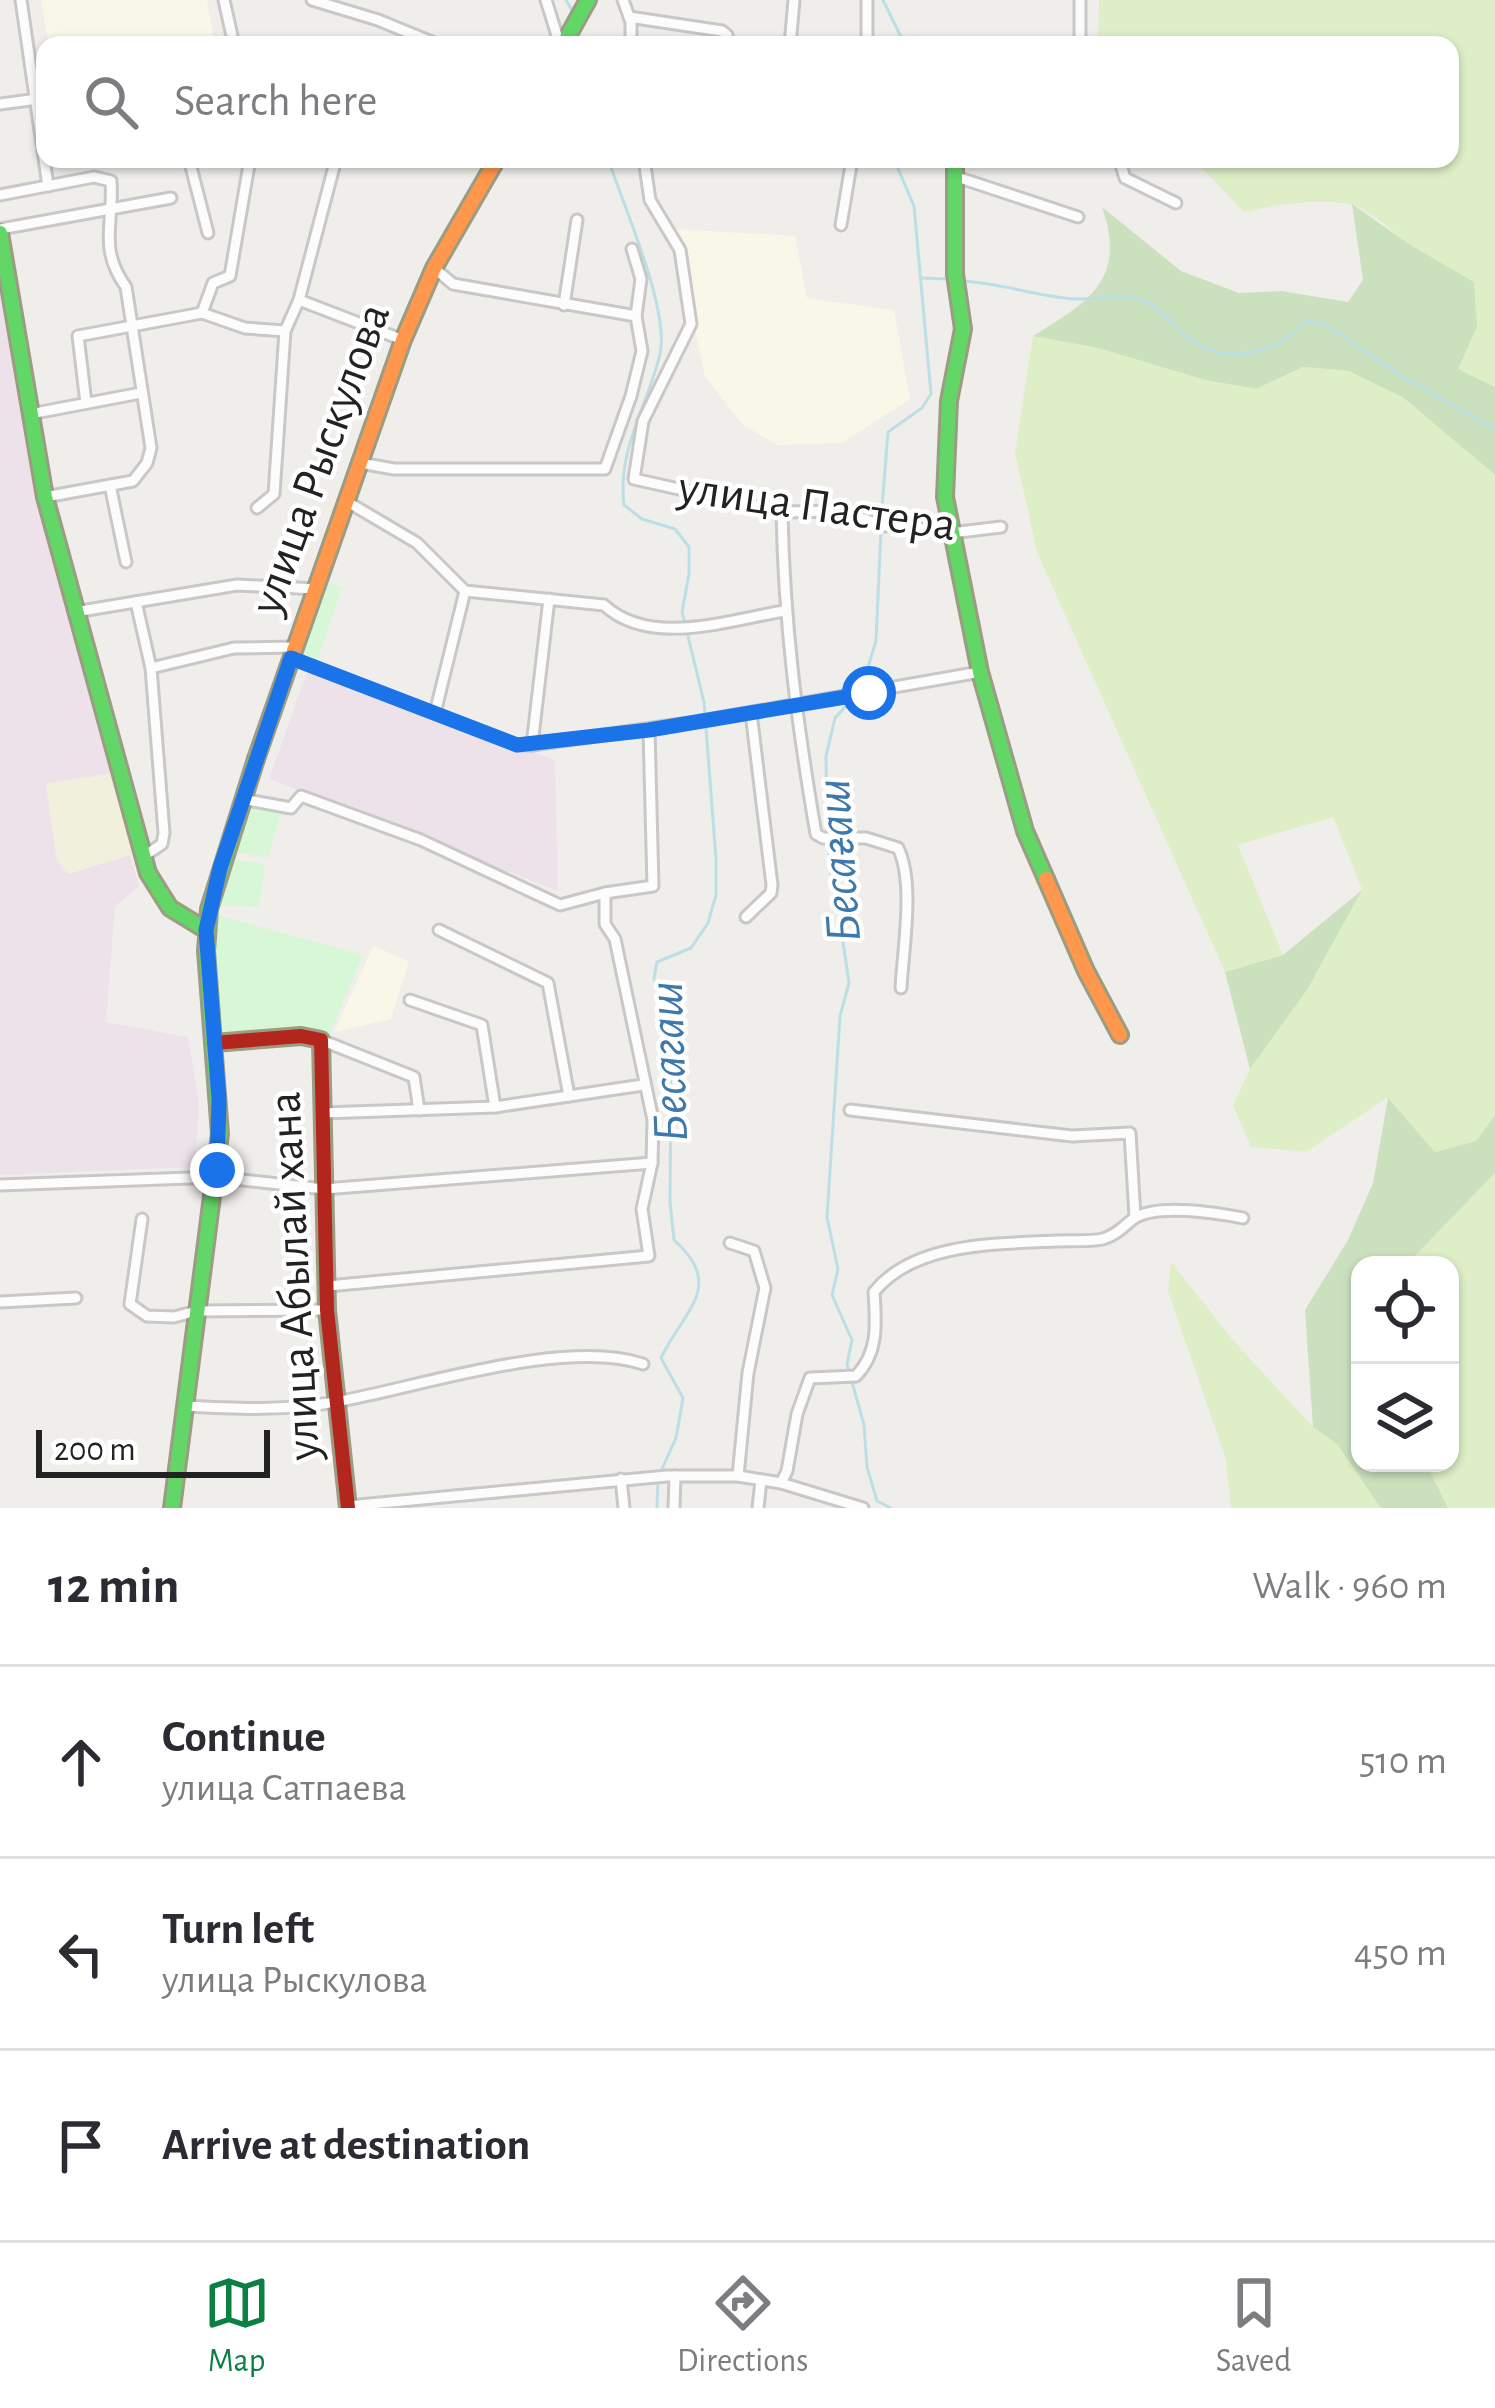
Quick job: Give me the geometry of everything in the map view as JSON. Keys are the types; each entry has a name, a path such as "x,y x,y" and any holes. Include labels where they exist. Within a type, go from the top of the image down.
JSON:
{"main road":[{"path":"566,36 586,2"},
{"name":"улица Рыскулова","path":"172,1508 220,1134 206,930 242,799 403,340 434,268 490,168"},
{"path":"954,168 955,274 963,329 948,420 945,497 951,533 980,672 1025,830 1086,971 1120,1035"},
{"path":"0,231 45,497 144,856 161,898 192,925 206,930"},
{"path":"214,1043 301,1036 320,1040"},
{"name":"улица Абылай хана","path":"320,1040 327,1310 348,1507"}],"street":[{"path":"21,0 36,82"},
{"path":"224,0 232,36"},
{"path":"312,0 417,36"},
{"path":"546,0 558,36"},
{"path":"624,0 630,36"},
{"path":"791,36 794,0"},
{"path":"867,0 867,36"},
{"path":"1080,0 1080,36"},
{"path":"629,17 722,31 727,36"},
{"path":"0,104 36,99"},
{"path":"46,168 48,186"},
{"path":"191,168 208,233"},
{"path":"202,313 213,284 230,276 248,168"},
{"path":"257,508 272,499 285,332 299,300 334,168"},
{"name":"улица Пастера","path":"645,168 650,200 680,250 691,324 643,421 634,479 782,512 842,511 883,526 951,533 1001,527"},
{"path":"841,225 850,168"},
{"path":"1122,168 1125,178 1177,203"},
{"path":"954,176 1078,217"},
{"path":"0,195 94,178 111,181 108,244 112,267 126,287 133,325 151,448 147,463 133,481 45,497"},
{"path":"0,231 171,198"},
{"path":"564,305 577,220"},
{"path":"360,463 394,469 604,469 642,351 636,316 640,279 632,249"},
{"path":"434,268 453,284 636,316"},
{"path":"299,300 403,340"},
{"path":"86,403 76,338 81,334 202,313 245,328 285,332"},
{"path":"30,414 141,393"},
{"path":"110,485 126,562"},
{"path":"346,501 417,543 465,590 604,605 617,618 673,630 784,611"},
{"path":"782,512 784,611 794,706 816,833 823,838 866,838 898,848 904,860 901,988"},
{"path":"75,612 237,585 316,589"},
{"path":"435,713 465,590"},
{"path":"532,745 549,599"},
{"path":"136,602 152,668 164,832 162,844 144,856"},
{"path":"152,668 234,647 293,652 517,745 649,730 980,672"},
{"path":"746,917 771,893 772,885 751,713"},
{"path":"242,799 291,808 301,796 422,840 560,905 652,886 649,730"},
{"path":"328,1286 649,1256 641,1209 652,1162 653,1120 615,939 604,924 605,893"},
{"path":"440,930 548,982 569,1096"},
{"path":"410,1000 482,1025 495,1107"},
{"path":"320,1040 414,1077 419,1111"},
{"path":"323,1113 495,1107 643,1085"},
{"path":"850,1110 1072,1136 1130,1133 1135,1217"},
{"path":"0,1185 216,1177 324,1189 652,1162"},
{"path":"781,1483 796,1414 810,1378 856,1376 870,1362 877,1329 874,1292 888,1275 958,1250 1102,1239 1125,1229 1135,1217 1181,1211 1243,1219"},
{"path":"142,1219 130,1304 147,1316 327,1310"},
{"path":"730,1243 754,1251 765,1288 748,1373 738,1476"},
{"path":"0,1302 76,1298"},
{"path":"184,1406 263,1411 339,1401 517,1362 622,1357 643,1364"},
{"path":"348,1507 648,1476 738,1476 781,1483 856,1507"},
{"path":"671,1476 674,1508"},
{"path":"621,1479 624,1508"},
{"path":"758,1508 760,1480"}],"shaded area":[{"path":"41,0 207,0 213,36 47,36"},
{"path":"0,228 139,887 115,906 106,1022 188,1037 199,1103 195,1167 0,1175"},
{"path":"673,229 795,236 807,298 894,310 910,399 842,443 777,445 742,424 705,376"},
{"path":"307,672 555,760 558,891 269,779"},
{"path":"373,946 409,961 391,1019 334,1032"}],"green space":[{"path":"1099,0 1495,0 1495,387 1457,369 1477,327 1418,256 1382,222 1364,210 1335,202 1244,212 1202,168 1459,168 1459,36 1098,36"},
{"path":"1352,204 1474,282 1477,327 1458,369 1495,387 1495,475 1404,398 1349,371 1303,367 1256,389 1033,336 1071,311 1098,285 1110,253 1102,207 1181,271 1239,293 1281,291 1348,302 1363,280"},
{"path":"1033,336 1256,389 1303,367 1349,371 1404,397 1495,475 1495,1115 1476,1141 1435,1152 1387,1098 1306,1152 1251,1147 1233,1105 1250,1069 1307,990 1362,889 1333,817 1238,845 1283,955 1225,972 1037,552 1015,452"},
{"path":"325,582 342,587 317,661 300,655"},
{"path":"115,773 134,854 68,874 57,861 46,784"},
{"path":"247,806 281,813 268,858 232,851"},
{"path":"229,859 265,864 259,907 216,905"},
{"path":"1362,890 1307,990 1250,1069 1225,972 1283,955"},
{"path":"216,915 363,955 330,1033 215,1038"},
{"path":"1388,1098 1435,1152 1476,1141 1495,1115 1495,1173 1415,1256 1351,1256 1351,1464 1337,1444 1313,1427 1305,1310 1348,1240 1373,1183"},
{"path":"1495,1173 1495,1508 1448,1508 1430,1472 1459,1472 1459,1256 1415,1256"},
{"path":"1171,1262 1232,1339 1313,1427 1337,1444 1351,1472 1356,1472 1381,1508 1231,1508 1226,1460 1168,1291"},
{"path":"1356,1472 1430,1472 1448,1508 1381,1508"}],"waterway":[{"name":"Бесагаш","path":"566,0 574,14"},
{"name":"Бесағаш","path":"883,0 901,36"},
{"name":"Бесагаш","path":"611,168 652,285 661,335 655,373 625,465 624,505 642,519 675,529 689,547 682,612 704,702 716,859 716,895 708,923 691,948 657,962 654,978 666,1030 671,1087 674,1240 689,1256 699,1285 661,1358 683,1398 676,1438 661,1471"},
{"name":"Бесағаш","path":"881,519 888,432 922,408 931,394 914,206 898,168"},
{"path":"921,278 948,279"},
{"path":"963,281 1064,298 1138,299 1155,307 1197,344 1226,354 1270,346 1307,321 1325,324 1403,377 1495,429"},
{"name":"Бесағаш","path":"861,690 876,641 881,529"},
{"name":"Бесағаш","path":"827,835 826,756 835,718 854,697"},
{"name":"Бесағаш","path":"828,844 831,875 844,907 842,935 849,983 840,1016 827,1217 838,1269 832,1295 852,1340 847,1364 864,1425 867,1467 877,1501 891,1508"},
{"name":"Бесагаш","path":"657,1508 658,1480"}],"traffic: fast":[{"path":"568,36 588,0"},
{"path":"955,168 955,274 963,329 949,401 945,497 980,672 1025,831 1046,879"},
{"path":"0,233 45,497 148,873 170,908 206,930"},
{"path":"172,1508 220,1134 206,951 209,909 256,759"}],"traffic: slow":[{"path":"256,759 403,340 434,268 492,168"},
{"path":"1046,879 1120,1035"}],"traffic: jam":[{"path":"214,1043 301,1036 321,1040 327,1310 348,1508"}],"route":[{"path":"217,1170 219,1100 206,951 209,908 291,658 517,745 649,730 869,693"}]}
